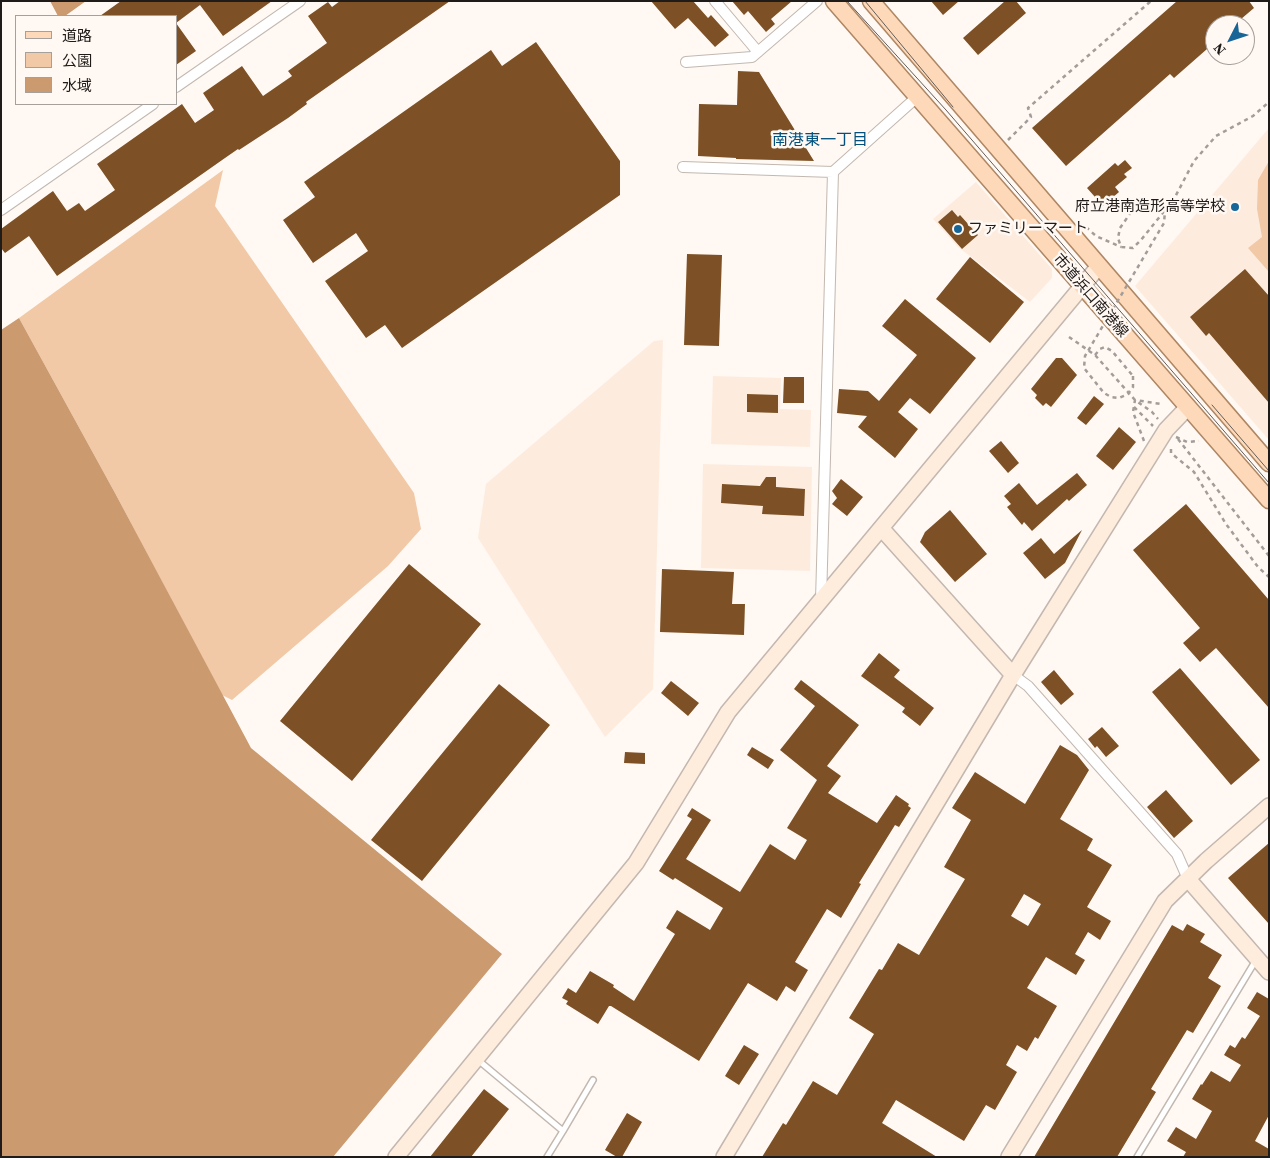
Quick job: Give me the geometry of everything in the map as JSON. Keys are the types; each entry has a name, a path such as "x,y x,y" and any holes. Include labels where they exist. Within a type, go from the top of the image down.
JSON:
{"main road":[{"name":"市道浜口南港線","path":"834,1 1269,500"},
{"name":"市道浜口南港線","path":"871,1 1269,463"}],"street":[{"path":"178,86 300,1"},
{"path":"715,1 758,52"},
{"path":"686,62 752,57 817,1"},
{"path":"683,167 833,172 917,97"},
{"path":"1,210 152,105"},
{"path":"821,600 833,172"},
{"path":"396,1157 636,863 728,712 1099,266"},
{"path":"724,1157 1013,676 1168,434 1188,407"},
{"path":"882,529 1013,676 1028,686 1177,854 1188,879 1269,972"},
{"path":"1009,1157 1165,901 1269,806"}],"lane":[{"path":"1137,1157 1257,958"},
{"path":"476,1058 563,1131"},
{"path":"547,1157 593,1080"}],"path":[{"path":"1005,142 1031,117 1028,108 1151,1"},
{"path":"1095,355 1100,349 1105,347 1112,351 1133,376 1133,387 1128,394 1119,398 1111,398 1104,393 1084,368 1086,356 1164,223 1165,211 1159,203 1146,200 1136,205 1120,228 1118,238 1121,247 1133,248 1141,240 1174,199 1194,161 1216,136 1253,116 1269,102"},
{"path":"1069,337 1095,355 1135,400 1152,412 1168,434 1187,442"},
{"path":"1135,400 1161,404"},
{"path":"1135,400 1133,412 1144,441"},
{"path":"1134,407 1168,434 1194,460 1269,556"},
{"path":"1170,446 1172,453 1194,472 1226,524 1252,560 1269,577"},
{"path":"1187,466 1194,460"}],"shaded area":[{"name":"府立港南造形高等学校","path":"1269,128 1269,440 1135,286"},
{"path":"976,182 1052,269 1052,278 1030,302 958,247 933,219"},
{"path":"663,340 653,689 605,737 478,538 486,484 654,341"},
{"path":"713,376 781,378 780,409 811,410 810,447 711,444"},
{"path":"703,464 812,467 810,571 701,568"}],"green space":[{"path":"1269,161 1269,272 1248,248 1262,237 1257,209 1258,180"},
{"path":"223,170 215,206 414,493 421,529 388,566 232,700 222,695 115,493 19,318"}],"water":[{"path":"50,1 86,1 66,15 57,15"},
{"path":"19,318 251,748 502,954 333,1157 1,1157 1,330"}],"building":[{"path":"121,1 272,1 223,36 200,5 178,22 178,15 101,15"},
{"path":"340,1 450,1 306,102 307,104 288,118 238,149 57,276 29,236 5,253 1,248 1,229 53,191 67,211 79,203 85,211 115,190 97,164 182,104 195,123 214,110 203,93 242,66 263,96 292,76 288,71 327,43 308,16 328,2 332,7"},
{"path":"651,1 693,1 708,18 711,15 729,35 715,47 688,18 675,29"},
{"path":"732,1 792,1 771,19 775,24 766,32 748,11 744,15"},
{"path":"931,1 959,1 943,15"},
{"path":"1005,1 1016,1 1026,13 978,55 963,38"},
{"path":"1177,1 1249,1 1254,8 1246,15 1205,15 1205,51 1174,78 1170,74 1066,166 1032,128"},
{"path":"178,26 196,51 178,64"},
{"path":"536,42 620,161 620,195 402,348 385,325 366,338 325,281 368,251 356,233 313,263 283,220 315,197 304,182 491,50 502,66"},
{"path":"738,71 759,72 814,161 698,156 699,104 737,105"},
{"path":"1125,160 1132,168 1124,174 1127,177 1115,187 1119,192 1103,206 1087,188 1115,163 1118,166"},
{"name":"ファミリーマート","path":"952,210 958,217 960,215 978,235 962,249 938,222"},
{"path":"687,254 722,255 719,346 684,345"},
{"path":"970,257 1024,302 990,343 936,299"},
{"path":"1245,269 1269,296 1269,403 1209,333 1206,336 1190,317"},
{"path":"905,299 976,358 930,414 910,398 898,412 918,429 895,458 858,427 867,416 837,413 839,389 868,391 879,401 917,355 882,326"},
{"path":"1056,358 1062,358 1077,375 1051,407 1046,403 1043,406 1035,398 1037,395 1031,389"},
{"path":"784,377 804,377 804,403 783,403"},
{"path":"747,394 778,395 778,413 747,412"},
{"path":"1094,396 1104,404 1086,425 1077,418"},
{"path":"1119,427 1136,442 1113,470 1096,456"},
{"path":"1001,441 1019,463 1008,473 989,451"},
{"path":"1077,473 1087,485 1069,501 1067,499 1032,531 1024,522 1022,525 1007,507 1011,504 1004,496 1019,483 1037,505"},
{"path":"766,477 776,477 776,487 805,489 804,516 762,514 763,506 721,503 722,484 760,486"},
{"path":"841,479 863,497 847,516 832,504 837,498 832,491"},
{"path":"1186,504 1269,600 1269,708 1216,648 1200,662 1183,643 1200,628 1133,550"},
{"path":"950,510 987,554 955,582 920,542 925,532"},
{"path":"1082,530 1065,563 1045,579 1023,553 1041,538 1054,554"},
{"path":"409,564 481,624 352,781 280,721"},
{"path":"662,569 734,572 732,604 745,604 744,635 660,632"},
{"path":"879,653 900,670 894,677 934,708 920,726 902,712 905,708 861,676"},
{"path":"1180,668 1260,760 1231,785 1152,692"},
{"path":"1054,670 1074,694 1061,705 1041,682"},
{"path":"801,680 859,725 827,766 841,776 828,793 877,823 896,795 909,804 908,806 911,808 899,827 895,825 859,883 861,884 841,918 827,909 795,962 808,970 795,992 786,986 777,1001 748,983 699,1061 611,1006 609,1006 598,1024 566,1004 568,1001 562,998 568,988 576,993 590,971 614,985 613,987 634,1001 675,934 666,928 677,910 710,930 723,908 675,878 673,880 659,871 692,819 687,816 692,808 711,820 686,859 740,892 770,844 795,860 807,840 787,828 817,780 780,750 815,706 794,689"},
{"path":"671,681 699,703 688,716 661,693"},
{"path":"499,684 550,725 422,881 371,840"},
{"path":"1102,727 1119,746 1106,757 1088,739"},
{"path":"1060,745 1077,755 1089,770 1060,819 1093,839 1087,850 1112,865 1087,907 1111,921 1100,940 1088,932 1075,954 1085,960 1076,975 1046,957 1027,988 1057,1006 1038,1039 1035,1037 1027,1051 1017,1045 1006,1065 1017,1072 995,1110 986,1105 964,1141 896,1100 882,1123 937,1157 762,1157 783,1123 786,1125 813,1081 837,1095 874,1034 849,1018 879,969 882,970 898,943 919,955 965,879 944,867 971,820 952,808 975,772 1025,804","holes":["1024,894 1041,904 1028,926 1011,916"]},
{"path":"752,747 774,760 768,769 747,755"},
{"path":"625,752 645,753 645,764 624,763"},
{"path":"1166,790 1193,821 1174,838 1147,807"},
{"path":"1269,843 1269,924 1228,878"},
{"path":"1187,924 1205,934 1200,942 1222,955 1208,978 1221,986 1193,1033 1187,1030 1151,1089 1156,1092 1117,1157 1034,1157 1172,925 1183,931"},
{"path":"1257,992 1269,999 1269,1115 1255,1141 1269,1149 1269,1157 1183,1157 1186,1152 1167,1141 1176,1127 1196,1139 1212,1111 1192,1099 1201,1084 1211,1071 1230,1082 1241,1065 1224,1055 1230,1045 1235,1048 1242,1037 1245,1039 1260,1016 1247,1008"},
{"path":"744,1045 759,1054 739,1085 725,1076"},
{"path":"484,1089 509,1109 471,1157 430,1157"},
{"path":"627,1113 642,1122 622,1157 617,1157 605,1150"}],"tram line":[{"path":"847,1 946,110 1269,483"},
{"path":"865,1 953,107"},
{"path":"1212,405 1269,471"}],"place":[{"name":"府立港南造形高等学校","path":"1235,207"},
{"name":"ファミリーマート","path":"958,229"}],"district":[{"name":"南港東一丁目","path":"820,141"}]}
